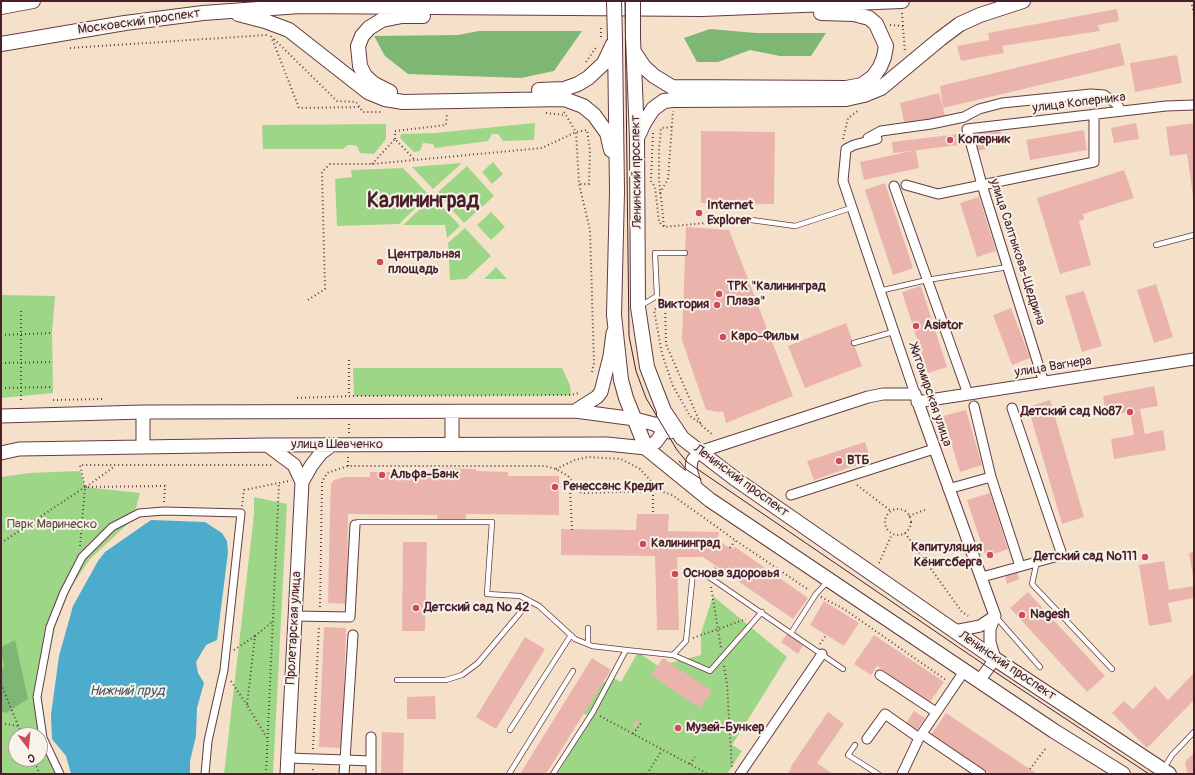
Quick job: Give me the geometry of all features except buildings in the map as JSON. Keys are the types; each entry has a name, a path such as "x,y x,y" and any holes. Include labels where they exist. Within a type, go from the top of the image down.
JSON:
{"main road":[{"path":"1,7 34,1"},
{"name":"Ленинский проспект","path":"614,1 616,170 614,315 621,380 646,448 697,490 1054,731 1123,774"},
{"name":"Ленинский проспект","path":"633,1 638,307 647,367 664,411 682,438 699,452 954,631 1166,772"},
{"name":"Московский проспект","path":"1,44 125,23 225,11 332,3 451,8 749,8 902,1"},
{"path":"636,138 653,109 664,102 673,100 846,98 864,95 881,88 960,24 980,15 1023,1"},
{"path":"451,8 437,16 382,20 369,28 362,36 358,46 360,66 365,76 387,91 403,93 564,89 578,84 599,69 608,56 615,40"},
{"path":"633,45 644,68 672,87 846,88 862,85 873,77 880,67 886,46 876,24 869,18 854,14 829,13 794,15 749,8"},
{"path":"225,11 265,21 289,30 368,92 385,99 403,102 564,99 583,106 594,115 607,133 616,170"},
{"path":"575,411 601,392 610,356 614,315"},
{"path":"1,416 143,412 452,413 575,411 635,419 663,428 682,438"},
{"path":"646,448 656,442 661,435 664,411"},
{"path":"143,412 143,446"},
{"path":"452,413 452,444"},
{"name":"улица Шевченко","path":"1,453 19,449 266,445 607,444 646,448"},
{"name":"Пролетарская улица","path":"266,445 294,465 302,482"},
{"name":"Пролетарская улица","path":"287,774 302,482 310,466 321,453 332,445"}],"street":[{"path":"854,145 881,131 930,124 964,117 979,109 1002,103 1091,94 1104,96 1117,104 1121,111"},
{"name":"улица Коперника","path":"967,129 1166,106 1194,106"},
{"path":"906,185 938,194 1094,162 1094,114"},
{"name":"улица Салтыкова-Щедрина","path":"967,129 982,185 1009,267 1044,383"},
{"path":"854,145 877,139"},
{"name":"Житомирская улица","path":"854,145 846,149 843,181 851,208 948,489 982,577 995,616"},
{"path":"894,186 968,394"},
{"name":"улица Вагнера","path":"699,452 719,447 883,394 916,398 968,394 1194,360"},
{"path":"974,406 991,477 1020,566"},
{"path":"982,577 1062,555 1012,408"},
{"path":"791,495 848,478 934,449"},
{"path":"697,490 693,480 691,465 692,460 699,452"},
{"path":"948,489 991,477"},
{"path":"60,774 43,738 38,697 50,627 64,592 82,557 112,527 139,513 164,510 241,513 224,670 208,741 205,774"},
{"path":"295,616 350,617 355,525"},
{"path":"954,631 980,626 995,616"},
{"path":"980,681 995,659 990,642 990,629 995,616"},
{"path":"344,774 352,635"},
{"path":"740,774 822,654"},
{"path":"902,774 921,736 965,670"},
{"path":"880,675 936,712"},
{"path":"867,739 885,714 981,774"},
{"path":"370,774 371,738"},
{"path":"288,758 371,761"}],"lane":[{"path":"744,219 795,226 851,208"},
{"path":"1156,245 1194,235"},
{"path":"638,307 657,296 656,253 685,253"},
{"path":"880,291 927,280 1009,267"},
{"path":"854,343 893,332"},
{"path":"355,525 358,522 492,522 487,594 520,596 530,601 571,636 588,644 673,655 710,671 762,612"},
{"path":"1037,561 1032,584 1112,669"},
{"path":"673,655 686,641 693,572 709,577 843,668"},
{"path":"791,633 816,594 830,580"},
{"path":"397,680 446,680 462,674 478,663 530,601"},
{"path":"995,616 1040,667"},
{"path":"588,628 588,644"},
{"path":"510,730 571,636"},
{"path":"553,774 593,712 626,650"},
{"path":"509,774 573,671"},
{"path":"1166,772 1172,755 1194,732"},
{"path":"855,745 848,755 878,774"}],"path":[{"path":"902,1 907,67"},
{"path":"1191,1 1194,14"},
{"path":"70,48 271,35 299,108 360,107"},
{"path":"848,118 863,106"},
{"path":"667,116 674,112"},
{"path":"565,115 576,132 579,184 590,230 594,363 592,377"},
{"path":"414,160 395,139 395,131 446,125"},
{"path":"660,193 668,179 672,127 661,128 658,150 660,193 664,227"},
{"path":"654,128 651,181 655,187 659,222 664,227"},
{"path":"308,300 325,290 322,172 330,164 372,164 542,148 576,132 587,130 590,150 589,184 579,184"},
{"path":"372,164 395,139"},
{"path":"664,227 744,219"},
{"path":"701,425 666,344 665,301 654,310 662,354 676,392 690,416 715,437 719,447"},
{"path":"21,311 21,402"},
{"path":"1,335 52,333"},
{"path":"1,363 52,362"},
{"path":"1,388 53,387"},
{"path":"297,398 361,396 571,395 584,392"},
{"path":"53,400 102,399"},
{"path":"556,469 575,460 588,457 621,459 640,469 660,492"},
{"path":"82,557 80,542 85,487 80,465 274,465 278,467"},
{"path":"1,543 116,465"},
{"path":"312,774 319,616 322,482 327,473 348,466 545,466 556,469 568,476 581,493 660,492 672,495 735,540 816,594 844,609 954,685"},
{"path":"241,513 244,490 288,481 287,476"},
{"path":"848,478 891,511"},
{"path":"266,774 279,483"},
{"path":"85,487 165,486 164,510"},
{"path":"572,530 570,490 578,489"},
{"path":"653,492 653,514"},
{"path":"899,509 906,512 909,516 911,523 905,533 897,535 892,534 887,529 885,521 891,511 899,509"},
{"path":"909,516 927,510"},
{"path":"905,533 962,612"},
{"path":"879,564 892,534"},
{"path":"730,548 735,540"},
{"path":"709,577 727,684 732,774"},
{"path":"686,641 762,612"},
{"path":"225,657 273,622"},
{"path":"247,705 255,636"},
{"path":"224,670 267,738"},
{"path":"1,684 18,726"},
{"path":"593,712 708,774"},
{"path":"1,723 18,726"},
{"path":"633,734 641,723"},
{"path":"1030,770 1046,748"},
{"path":"647,774 662,750"},
{"path":"690,764 694,757"}],"green space":[{"path":"710,29 756,33 826,33 811,56 780,56 750,50 718,62 697,62 684,38"},
{"path":"479,31 582,31 554,71 521,78 408,74 385,56 374,36 458,35"},
{"path":"535,123 534,140 503,141 498,134 492,134 488,141 435,148 433,144 423,143 420,151 414,152 400,138 401,134 435,133"},
{"path":"386,124 386,139 374,154 360,153 357,146 352,145 348,145 343,149 263,149 262,125"},
{"path":"493,162 503,174 492,184 482,172"},
{"path":"462,163 433,189 412,167"},
{"path":"467,166 494,196 464,223 437,193"},
{"path":"403,168 429,195 399,224 337,226 335,179 352,177 351,170"},
{"path":"433,197 460,226 447,238 445,225 403,225"},
{"path":"491,212 505,227 491,240 477,225"},
{"path":"465,228 491,256 466,279 450,280 448,243"},
{"path":"496,267 507,279 484,279"},
{"path":"1,295 55,296 52,333 53,393 1,398"},
{"path":"353,368 562,368 570,385 571,395 354,396"},
{"name":"Парк Маринеско","path":"80,471 85,487 140,493 133,519 90,559 70,589 56,623 41,694 46,727 8,727 8,767 48,767 48,739 63,774 1,774 1,477 30,473"},
{"path":"254,497 287,504 273,774 224,774 254,514"},
{"path":"713,596 787,657 732,745 742,751 727,774 557,774 614,678 621,682 638,652 658,666 701,655 701,633"},
{"path":"15,640 28,699 6,713 1,711 1,672 4,667 1,647"},
{"path":"596,678 609,684 587,715 576,711"}],"water":[{"name":"Нижний пруд","path":"151,520 205,522 222,533 227,541 228,552 217,640 206,645 196,662 198,673 204,683 197,708 196,736 190,761 190,774 71,774 66,756 52,739 51,715 59,656 73,606 98,561 105,552"}],"tram line":[{"path":"625,1 629,336 636,371 646,398 677,450 687,462 989,668 1149,774"},
{"path":"679,461 687,470 701,479"}],"place":[{"name":"Коперник","path":"950,140"},
{"name":"Internet Explorer","path":"699,213"},
{"name":"Центральная площадь","path":"380,262"},
{"name":"ТРК \"Калининград Плаза\"","path":"719,294"},
{"name":"Виктория","path":"717,305"},
{"name":"Asiator","path":"916,326"},
{"name":"Каро-Фильм","path":"723,337"},
{"name":"Детский сад №87","path":"1130,412"},
{"name":"ВТБ","path":"839,461"},
{"name":"Альфа-Банк","path":"382,475"},
{"name":"Ренессанс Кредит","path":"555,487"},
{"name":"Калининград","path":"643,544"},
{"name":"Капитуляция Кёнигсберга","path":"990,555"},
{"name":"Детский сад №111","path":"1145,557"},
{"name":"Основа здоровья","path":"675,574"},
{"name":"Детский сад № 42","path":"416,608"},
{"name":"Nagesh","path":"1022,615"},
{"name":"Музей-Бункер","path":"678,728"}],"district":[{"name":"Калининград","path":"423,202"}]}
